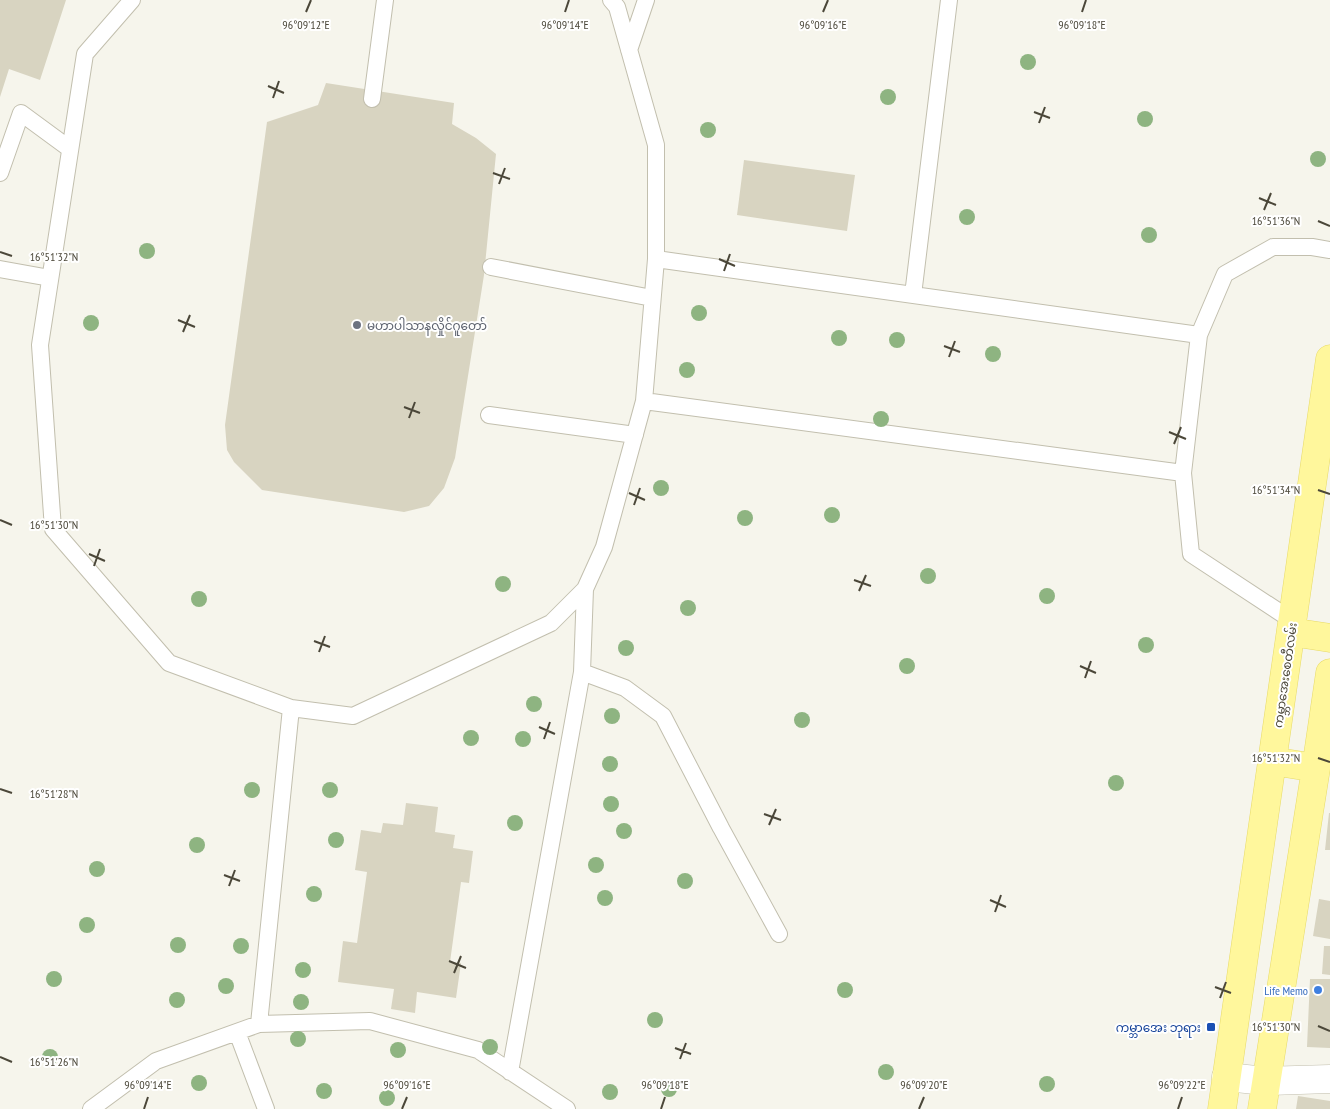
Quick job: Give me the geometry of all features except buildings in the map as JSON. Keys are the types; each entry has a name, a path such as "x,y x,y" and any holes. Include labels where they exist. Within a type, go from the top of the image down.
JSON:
{"main road":[{"name":"ကမ္ဘာအေးစေတီလမ်း","path":"1222,1109 1330,359"},
{"path":"1292,627 1330,638"},
{"path":"1262,1109 1330,673"},
{"path":"1272,760 1316,768"}],"street":[{"path":"1226,1077 1266,1081 1330,1079"}],"lane":[{"path":"132,0 85,54 50,278 40,346 53,529 169,663 291,708 353,716 551,623 585,589 604,547 644,401 656,259 656,145 617,7 611,0"},
{"path":"372,99 384,0"},
{"path":"630,50 646,0"},
{"path":"912,295 949,0"},
{"path":"0,172 21,113 70,149"},
{"path":"1292,627 1191,554 1183,474 1199,335 1225,274 1273,247 1312,247 1330,250"},
{"path":"656,259 1199,335"},
{"path":"491,267 652,298"},
{"path":"0,270 50,278"},
{"path":"644,401 1183,474"},
{"path":"489,415 635,435"},
{"path":"510,1072 582,672 585,589"},
{"path":"582,672 625,688 663,716 779,934"},
{"path":"259,1024 291,708"},
{"path":"91,1109 156,1061 259,1024 370,1021 478,1050 567,1109"},
{"path":"237,1032 266,1109"}],"place":[{"name":"မဟာပါသာနလှိုင်ဂူတော်","path":"357,325"},
{"name":"Life Memo","path":"1318,990"},
{"name":"ကမ္ဘာအေး ဘုရား","path":"1211,1027"}]}
